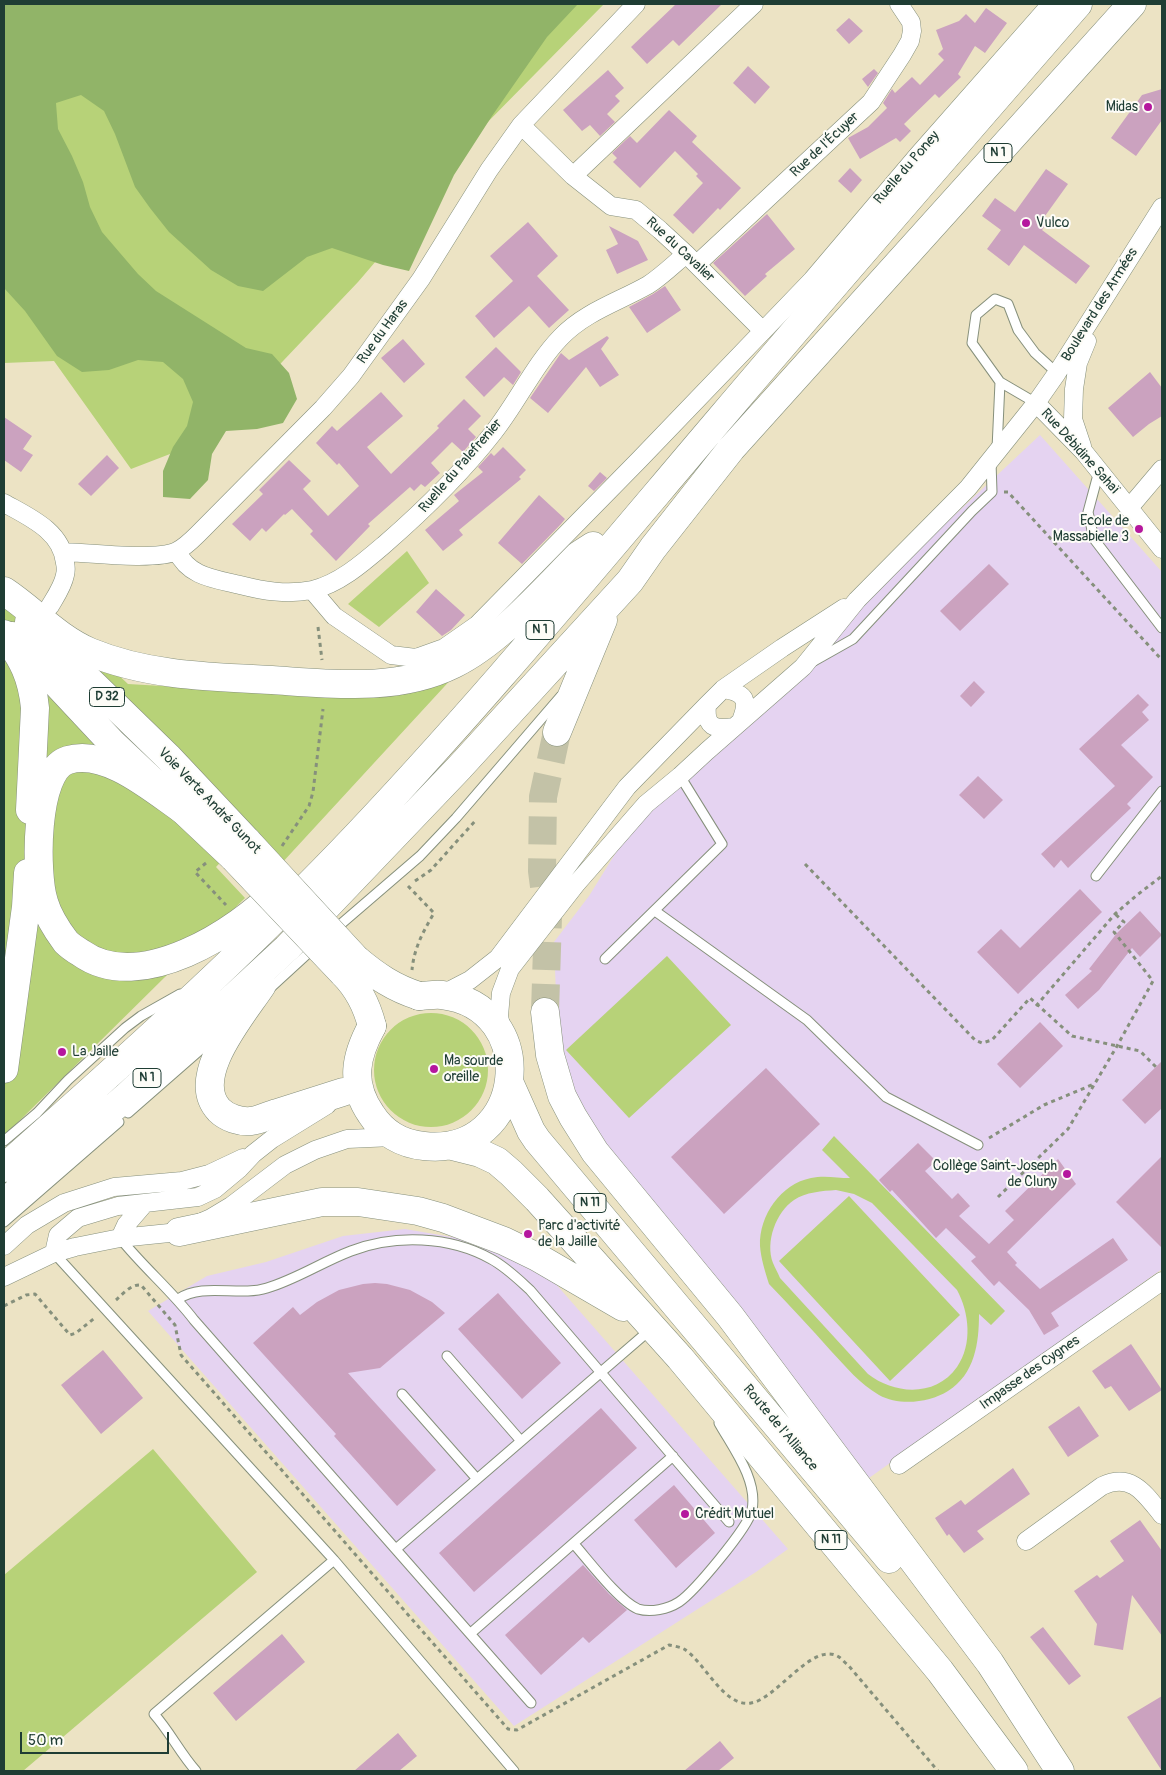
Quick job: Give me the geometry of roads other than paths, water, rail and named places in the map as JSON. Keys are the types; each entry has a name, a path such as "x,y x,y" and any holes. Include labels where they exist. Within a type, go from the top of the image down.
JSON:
{"main road":[{"name":"N 1","path":"4,1168 119,1067 217,974 340,853 450,734 555,614 846,271 1078,4"},
{"name":"N 1","path":"4,1203 127,1096 287,948 459,768 616,608 630,581 731,448 1132,4"},
{"path":"186,812 132,775 96,759 68,760 54,770 48,784 42,808 39,842 40,869 44,901 55,926 68,944 93,962 117,966 150,965 184,954 229,931 265,904 338,830 485,670 829,281 846,271"},
{"path":"4,591 76,644 100,656 145,668 171,673 218,677 360,684 391,682 413,679 437,672 473,654 504,629 579,555 593,546"},
{"name":"Voie Verte André Gunot","path":"4,596 168,758 241,850 350,966 355,986 364,1001 372,1026 362,1044 358,1064 350,1086"},
{"path":"557,732 582,670 616,608"},
{"name":"Voie Verte André Gunot","path":"4,628 113,744 186,812 241,850"},
{"path":"4,634 17,651 30,676 35,708 26,907 4,1070"},
{"path":"287,948 224,1043 212,1067 209,1084 213,1102 221,1112 233,1119 251,1121 350,1086 359,1093 376,1123 393,1137 411,1145 431,1147 452,1146 472,1138 490,1124 503,1106 510,1084 510,1064 502,1035"},
{"name":"Voie Verte André Gunot","path":"350,966 372,972 399,989 424,989 462,1000 490,1018 502,1035"},
{"path":"546,1012 550,1055 562,1096 572,1117 595,1152 730,1316 990,1663 1060,1771"},
{"name":"Route de l'Alliance","path":"510,1084 537,1140 870,1535 1053,1771"},
{"name":"N 11","path":"452,1146 480,1153 497,1162 537,1198 680,1358 940,1671 1014,1771"},
{"path":"179,1232 322,1202 358,1202 418,1211 443,1218 504,1241 537,1257 646,1322"}],"street":[{"name":"Rue du Haras","path":"64,552 147,556 168,554 177,551 198,534 310,421 351,376 421,280 489,170 521,125 636,4"},
{"path":"573,176 754,4"},
{"name":"Rue de l'Écuyer","path":"691,259 870,102 910,41 911,22 899,4"},
{"name":"Ruelle du Poney","path":"316,594 334,616 392,654 416,658 444,648 477,625 812,280 918,155 1051,4"},
{"name":"Rue du Cavalier","path":"521,125 573,176 611,206 636,210 691,259 762,331"},
{"name":"Boulevard des Armées","path":"858,600 968,488 1036,403 1162,207"},
{"name":"Ruelle du Palefrenier","path":"177,551 184,564 202,576 272,592 316,594 362,563 425,509 493,433 549,352 571,328 597,310 691,259"},
{"path":"1084,452 1072,419 1078,363 1110,287"},
{"name":"Rue Débidine Sahaï","path":"1036,403 1084,452 1162,549"},
{"path":"1129,508 1162,469"},
{"path":"4,503 33,519 56,537 64,552 66,573 60,589 50,606"},
{"path":"502,1035 498,1016 501,993 510,968 577,882 646,804 803,667 858,600"},
{"path":"424,989 470,980 498,958 627,787 723,689 782,648 858,600"},
{"path":"707,705 707,718 711,724 720,729 737,724 746,708 746,703 735,691 723,689"},
{"path":"4,1246 27,1225 64,1203 114,1187 182,1181 209,1174 252,1154 272,1139 317,1113 350,1086"},
{"path":"4,1284 54,1253 120,1238 179,1232 211,1218 231,1206 285,1165 315,1150 347,1138 393,1137"},
{"path":"54,1253 58,1235 78,1218 118,1206 198,1197 215,1189 239,1169 252,1154"},
{"path":"120,1238 126,1225 145,1203"},
{"path":"4,1277 34,1264"},
{"name":"Impasse des Cygnes","path":"898,1465 1162,1281"},
{"path":"1026,1542 1102,1486 1114,1481 1125,1481 1137,1487 1162,1515"}],"lane":[{"path":"1036,403 1000,382 972,343 976,315 995,298 1008,304 1018,330 1035,353 1057,373"},
{"path":"803,667 853,639 992,492 1000,382"},
{"path":"1099,471 1088,512 1094,539 1162,628"},
{"path":"4,1222 246,1010 347,918 420,856 456,818 582,670"},
{"path":"605,959 655,912 722,844 680,776"},
{"path":"1096,876 1162,791"},
{"path":"655,912 807,1020 886,1097 978,1145"},
{"path":"4,1141 37,1113 75,1074 125,1028 141,1016 217,974"},
{"path":"120,1238 137,1260 178,1299 194,1320 532,1703"},
{"path":"178,1299 185,1295 208,1290 234,1292 266,1288 289,1280 350,1251 382,1242 426,1240 457,1245 492,1259 530,1290 729,1522"},
{"path":"54,1253 334,1560 514,1771"},
{"path":"396,1549 601,1373 646,1322"},
{"path":"447,1356 521,1441"},
{"path":"574,1544 614,1589 637,1608 646,1611 669,1608 687,1596 746,1523 752,1511 752,1493 748,1476 680,1358"},
{"path":"402,1394 477,1479"},
{"path":"471,1633 673,1456"},
{"path":"196,1771 181,1755 164,1726 154,1714 334,1560"}],"tunnel":[{"path":"545,1012 548,917 542,871 543,797 557,732"}],"place":[{"name":"Midas","path":"1148,107"},
{"name":"Vulco","path":"1026,223"},
{"name":"Ecole de Massabielle 3","path":"1139,529"},
{"name":"La Jaille","path":"62,1052"},
{"name":"Ma sourde oreille","path":"434,1069"},
{"name":"Collège Saint-Joseph de Cluny","path":"1067,1174"},
{"name":"Parc d'activité de la Jaille","path":"528,1234"},
{"name":"Crédit Mutuel","path":"685,1514"}]}
